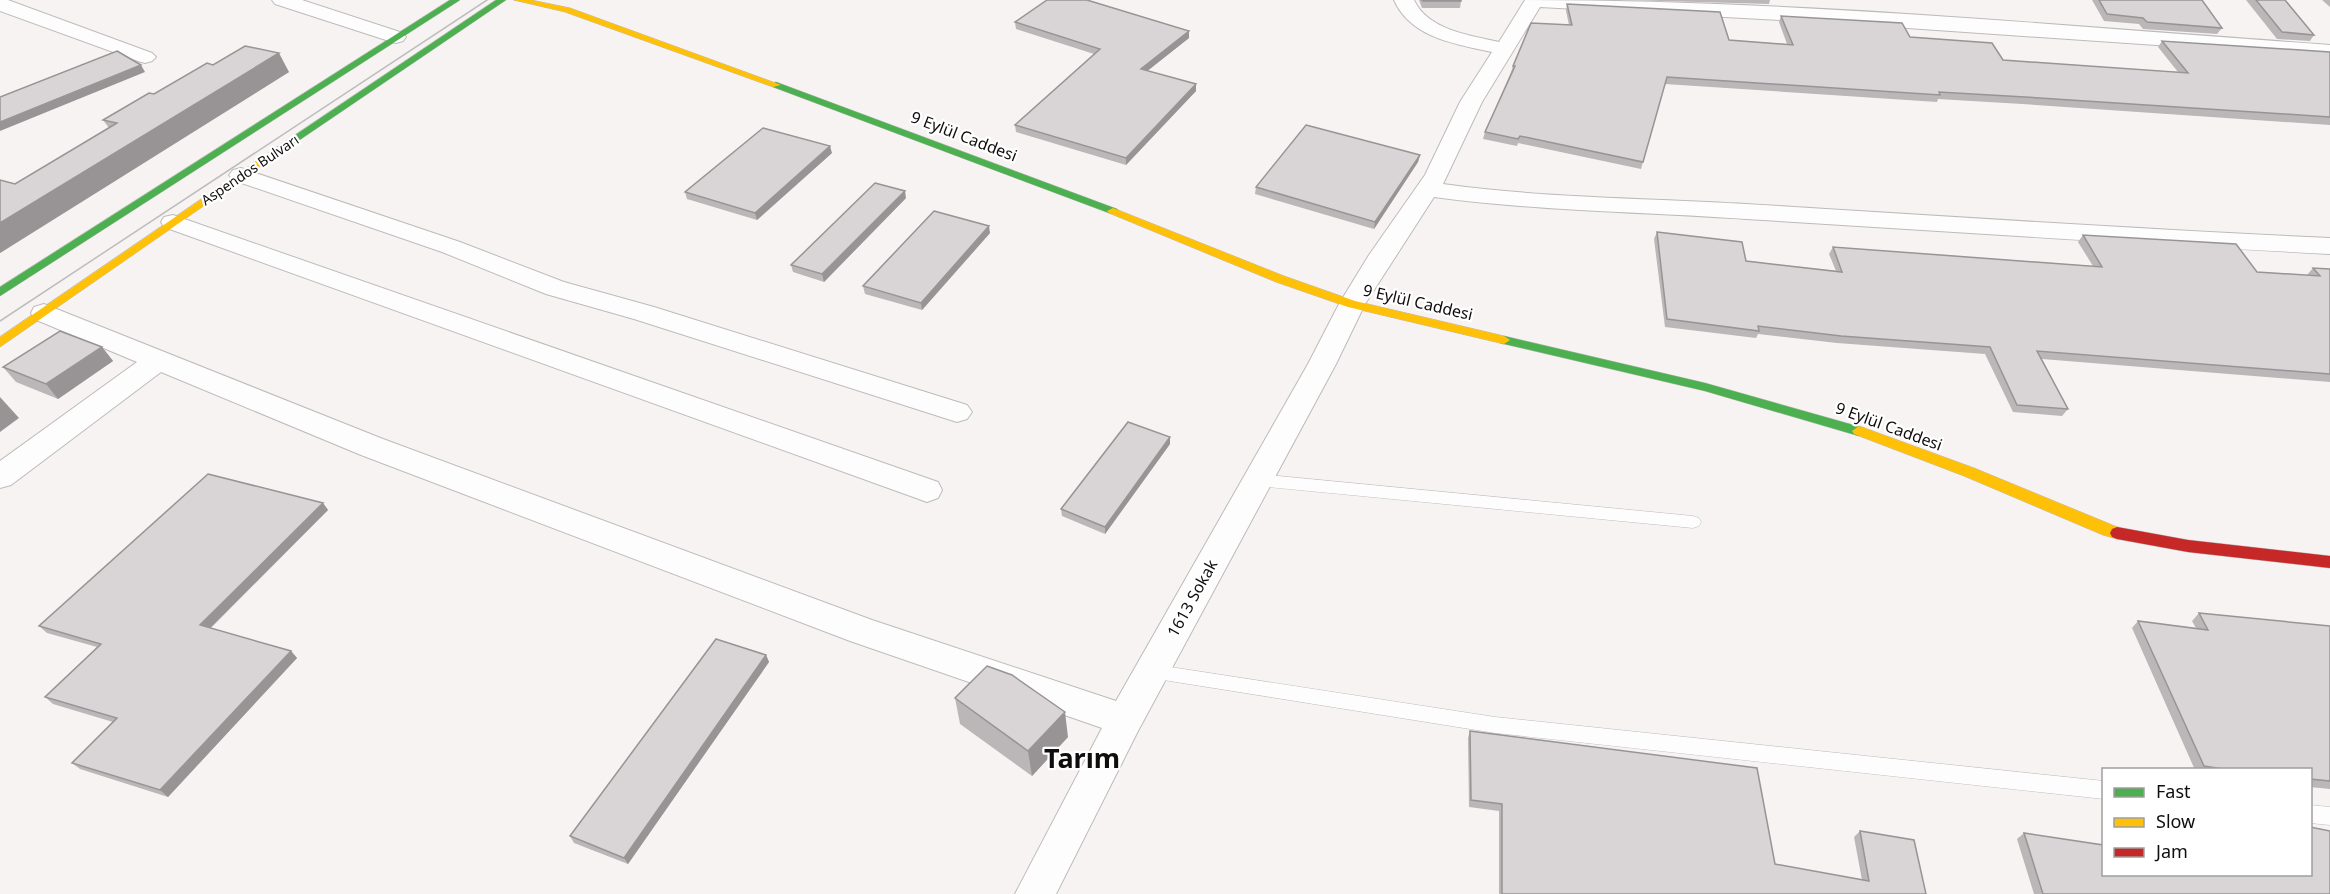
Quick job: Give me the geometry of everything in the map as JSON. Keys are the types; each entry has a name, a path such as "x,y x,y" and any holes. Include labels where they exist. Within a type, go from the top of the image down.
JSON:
{"street":[{"path":"282,0 396,37"},
{"name":"Aspendos Bulvarı","path":"0,292 456,0"},
{"name":"Aspendos Bulvarı","path":"0,343 241,174 502,0"},
{"name":"9 Eylül Caddesi","path":"518,0 567,10 890,125 1161,230 1248,268 1352,304 1706,387 1854,429 1969,472 2108,531 2188,546 2330,562"},
{"path":"1400,1 1420,23 1444,34 1504,49"},
{"path":"1534,1 1835,17 2330,51"},
{"name":"1613 Sokak","path":"1035,894 1151,671 1258,480 1352,304 1382,255 1437,176 1471,102 1534,1"},
{"path":"0,4 145,57"},
{"path":"241,174 451,247 555,288 644,313 957,412"},
{"path":"1428,189 1500,199 1629,204 2134,237 2330,246"},
{"path":"173,222 927,490"},
{"path":"44,313 372,447 862,631 1125,720"},
{"path":"0,477 158,360"}],"lane":[{"path":"1258,480 1693,522"},
{"path":"1151,671 1495,725 2102,790"},
{"path":"2312,814 2330,816"}],"building":[{"path":"1047,0 1087,0 1189,31 1141,69 1196,84 1126,158 1015,125 1100,49 1015,22"},
{"path":"1461,0 1461,1 1423,1"},
{"path":"2099,0 2202,0 2222,28 2147,22 2143,18 2107,14"},
{"path":"2256,0 2285,0 2314,35 2282,32"},
{"path":"1567,4 1720,12 1729,40 1793,45 1781,16 1902,23 1910,37 1992,43 2003,60 2188,73 2162,41 2330,52 2330,117 1667,77 1643,162 1520,136 1518,139 1485,132 1515,66 1513,66 1531,23 1572,25"},
{"path":"245,46 279,53 0,223 0,180 15,184 117,123 103,120 149,93 154,94 207,63 213,65"},
{"path":"117,51 141,65 0,122 0,97"},
{"path":"1306,125 1420,155 1375,222 1256,187"},
{"path":"763,128 830,146 755,213 685,192"},
{"path":"875,183 905,191 822,274 791,265"},
{"path":"934,211 989,226 921,303 863,286"},
{"path":"1657,232 1742,242 1746,261 1842,272 1833,247 2102,267 2083,235 2236,244 2257,272 2320,276 2313,268 2330,269 2330,374 2037,351 2068,409 2017,405 1990,347 1841,336 1758,326 1759,331 1667,319"},
{"path":"60,331 102,347 46,384 3,367"},
{"path":"1128,422 1170,437 1105,527 1061,509"},
{"path":"208,474 323,503 200,625 291,651 160,790 72,763 117,718 45,697 101,644 39,626"},
{"path":"2199,613 2330,626 2330,781 2312,779 2312,768 2204,766 2138,621 2208,630"},
{"path":"716,639 766,655 624,858 570,836"},
{"path":"987,666 1012,675 1065,712 1028,751 955,698"},
{"path":"1470,731 1757,768 1775,864 1869,881 1860,831 1914,840 1926,894 1502,894 1502,804 1471,800"},
{"path":"2312,827 2330,831 2330,894 2043,894 2024,833 2102,845 2102,876 2312,876"}],"tram line":[{"path":"0,321 487,0"}],"traffic: fast":[{"path":"0,292 456,0"},
{"path":"266,158 502,0"},
{"path":"776,85 1113,211"},
{"path":"1504,340 1705,387 1859,431"}],"traffic: slow":[{"path":"518,0 567,10 776,85"},
{"path":"0,343 266,158"},
{"path":"1113,211 1280,279 1352,304 1504,340"},
{"path":"1859,431 1969,472 2117,533"}],"traffic: jam":[{"path":"2117,533 2188,546 2330,562"}],"district":[{"name":"Tarım","path":"1082,759"}]}
